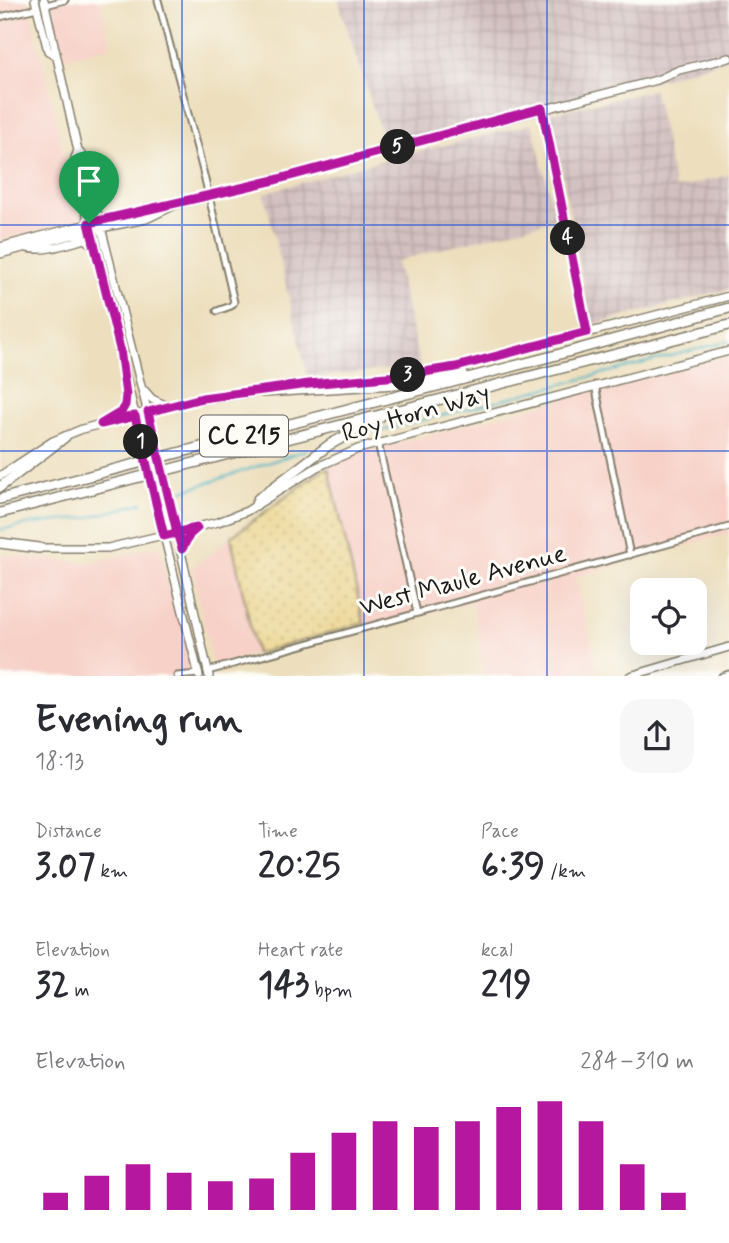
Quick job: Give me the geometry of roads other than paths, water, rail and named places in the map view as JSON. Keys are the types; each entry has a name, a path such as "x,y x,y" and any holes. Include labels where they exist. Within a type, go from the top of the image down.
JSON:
{"highway":[{"name":"CC 215","path":"0,499 729,308"},
{"name":"CC 215","path":"0,513 698,332 718,333 729,327"},
{"path":"263,392 396,384 474,372 489,373"},
{"path":"256,505 258,499 329,445 387,413"},
{"path":"0,486 65,437"},
{"path":"0,545 39,548"}],"main road":[{"path":"41,3 49,17 57,49 55,55 78,151 83,156 182,549 203,675"},
{"path":"41,3 48,51 55,55"},
{"path":"90,227 101,230 146,219 175,205 657,80 679,70 729,58"},
{"path":"78,151 75,158 135,416 164,536 203,675"},
{"path":"0,247 24,244 90,227 99,221 162,205 175,205"},
{"path":"0,254 24,244 36,250 85,239 91,241 95,247"},
{"path":"0,476 53,441 101,424 167,406 202,398 448,368 729,296"},
{"path":"101,424 121,412 127,400 120,349"},
{"name":"Roy Horn Way","path":"39,548 92,550 197,528 228,519 256,505 341,455 729,351"},
{"path":"141,384 148,396 167,406"},
{"path":"182,549 190,534 197,528"},
{"path":"630,676 654,673 729,648"}],"street":[{"path":"0,17 41,3 65,0"},
{"path":"158,0 234,302 216,311"},
{"path":"542,108 587,332"},
{"path":"596,385 630,555"},
{"path":"378,443 417,613"},
{"name":"West Maule Avenue","path":"177,676 203,675 729,527"},
{"path":"722,676 729,674"}],"waterway":[{"path":"377,432 729,341"},
{"path":"183,491 306,450"},
{"path":"0,530 87,518 142,503"}]}
